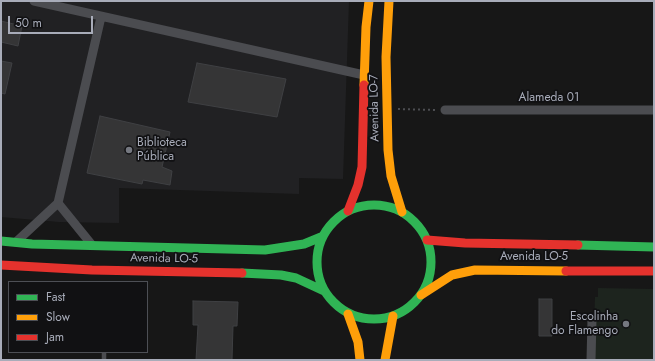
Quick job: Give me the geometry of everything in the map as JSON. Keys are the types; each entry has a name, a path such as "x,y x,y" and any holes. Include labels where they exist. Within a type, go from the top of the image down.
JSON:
{"main road":[{"name":"Avenida LO-7","path":"348,211 358,185 362,168 366,27 369,1"},
{"name":"Avenida LO-7","path":"389,1 386,57 391,176 402,212"},
{"path":"365,205 384,206 402,212 417,224 427,240 431,258 429,277 421,295 408,309 393,316 371,320 348,314 336,305 324,291 317,274 316,255 322,237 332,222 348,211 365,205"},
{"name":"Avenida LO-5","path":"1,241 265,250 304,244 322,237"},
{"name":"Avenida LO-5","path":"427,240 465,243 654,247"},
{"name":"Avenida LO-5","path":"1,265 92,270 281,275 296,278 324,291"},
{"name":"Avenida LO-5","path":"421,295 452,275 475,270 654,271"},
{"path":"348,314 358,342 360,360"},
{"path":"385,360 393,316"}],"street":[{"path":"34,1 364,76"},
{"path":"16,242 58,203 101,17"},
{"name":"Alameda 01","path":"444,110 654,110"},
{"path":"58,203 92,244"},
{"path":"591,360 592,319"}],"path":[{"path":"387,109 444,110"}],"shaded area":[{"path":"1,1 349,1 343,179 299,178 299,194 119,188 119,223 59,222 1,217"},
{"name":"Escolinha do Flamengo","path":"598,288 654,289 654,360 593,360 595,297 598,297"}],"building":[{"path":"1,21 22,26 18,46 1,42"},
{"path":"1,61 12,63 5,94 1,93"},
{"path":"197,63 286,79 277,117 188,102"},
{"name":"Biblioteca Pública","path":"100,116 170,132 162,167 172,171 170,185 143,180 142,184 87,173"},
{"path":"539,299 552,299 552,336 539,336"},
{"path":"193,301 238,302 237,326 233,326 232,360 196,360 198,325 193,325"}],"traffic: fast":[{"path":"374,205 396,209 406,214 422,230 427,240 431,262 427,284 422,294 406,310 396,315 374,319 352,315 342,310 326,294 321,284 317,262 321,240 326,230 342,214 352,209 374,205"},
{"path":"1,241 32,244 265,250 304,244 321,237"},
{"path":"578,245 654,247"},
{"path":"242,273 281,275 296,278 324,291"}],"traffic: slow":[{"path":"364,85 366,27 369,1"},
{"path":"389,1 386,57 388,150 391,176 402,212"},
{"path":"421,295 452,275 475,270 566,271"},
{"path":"348,314 358,342 360,360"},
{"path":"385,360 393,316"}],"traffic: jam":[{"path":"348,211 358,185 362,167 364,85"},
{"path":"427,240 465,243 578,245"},
{"path":"1,265 92,270 242,273"},
{"path":"566,271 654,271"}],"place":[{"name":"Biblioteca Pública","path":"129,150"},
{"name":"Escolinha do Flamengo","path":"626,324"}]}
